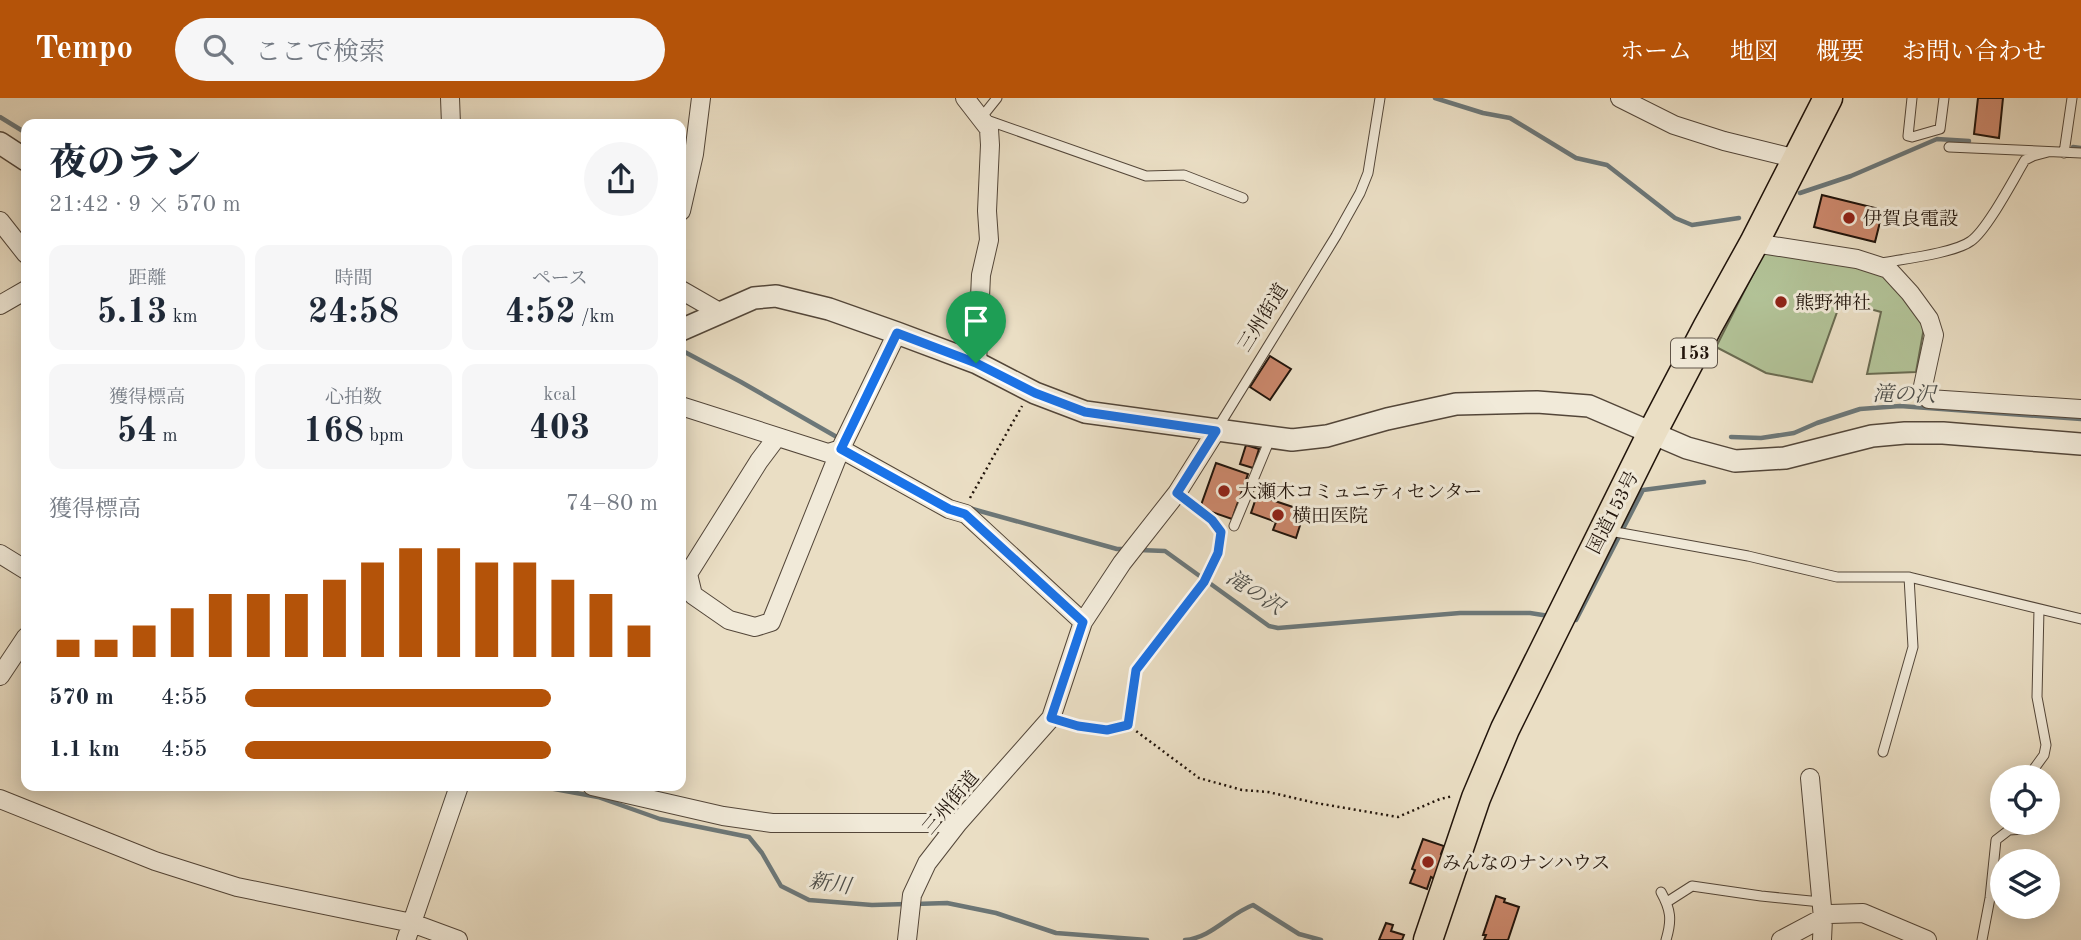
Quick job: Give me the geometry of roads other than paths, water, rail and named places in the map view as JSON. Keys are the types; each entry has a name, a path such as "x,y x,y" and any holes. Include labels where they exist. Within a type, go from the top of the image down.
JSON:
{"highway":[{"name":"国道153号","path":"1428,940 1476,798 1505,729 1559,618 1616,532 1652,433 1707,326 1755,243 1828,98"}],"street":[{"path":"450,98 451,119"},
{"path":"686,189 694,154 701,98"},
{"path":"965,98 989,129 990,145 987,211 989,240 981,275 976,363"},
{"path":"1620,98 1674,125 1724,141 1797,159"},
{"path":"0,143 21,157"},
{"path":"0,221 21,248"},
{"path":"1755,243 1857,258 1888,270 1910,293 1929,319 1934,335 1923,386 1929,399 2081,409"},
{"path":"0,305 21,293"},
{"path":"686,293 721,313"},
{"path":"686,328 754,298 776,296 829,309 897,333 976,363 1030,391 1085,412 1292,440 1327,436 1456,404 1538,402 1590,406 1687,448 1735,461 1785,458 1872,436 1905,433 1943,433 2081,444"},
{"path":"777,437 688,574 693,594 729,620 755,627 771,622 844,443 897,333"},
{"path":"686,408 828,453 844,443"},
{"name":"三州街道","path":"907,940 912,895 927,863 958,823 1051,718 1083,622 1126,558 1177,493 1216,431"},
{"path":"844,443 949,509 965,514 1083,622"},
{"path":"0,554 21,567"},
{"path":"0,676 21,645"},
{"path":"1810,778 1822,910 1822,940"},
{"path":"409,932 457,791"},
{"path":"614,791 723,816 772,823 958,823"},
{"path":"0,799 155,861 237,887 409,932 458,940"},
{"path":"1781,940 1822,910"},
{"path":"1822,910 1830,914 1863,913 1927,940"}],"lane":[{"path":"997,98 981,118 1146,176 1184,175 1243,198"},
{"name":"三州街道","path":"1216,431 1360,193 1368,173 1381,98"},
{"path":"1912,98 1908,136 1912,137 1941,129 1944,98"},
{"path":"2064,153 2072,98"},
{"path":"1949,147 2081,153"},
{"path":"1874,264 1934,254 1969,243 1980,233 2025,160 2048,152"},
{"path":"1234,526 1271,438"},
{"path":"1616,532 1748,556 1837,577 1909,577 2081,619"},
{"path":"1883,752 1913,647 1909,577"},
{"path":"2037,765 2044,755 2046,745 2036,697 2039,609"},
{"path":"1982,940 1990,898 1996,839 2002,835"},
{"path":"1667,902 1692,886 1761,896 1822,910"},
{"path":"1661,892 1670,907 1670,926 1666,940"}],"waterway":[{"path":"1435,98 1483,113 1510,118 1576,158 1607,165 1675,218 1692,225 1739,218"},
{"name":"滝の沢","path":"0,117 21,130"},
{"path":"1800,193 1851,176 1937,139 1969,141"},
{"path":"2073,147 2081,148"},
{"name":"滝の沢","path":"686,353 842,440"},
{"name":"滝の沢","path":"1731,437 1761,438 1794,433 1860,409 1900,406 2081,419"},
{"name":"滝の沢","path":"1572,619 1576,620 1643,490 1704,482"},
{"name":"滝の沢","path":"969,508 1117,549 1127,549"},
{"name":"滝の沢","path":"1139,550 1165,551 1269,626 1278,628 1460,613 1530,613 1549,616"},
{"name":"新川","path":"565,791 598,797 660,819 749,837 762,853 781,886 809,900 872,905 907,904"},
{"name":"新川","path":"915,904 947,903 996,913 1056,933 1147,940"},
{"name":"新川","path":"1185,940 1203,935 1253,905 1299,934 1321,940"}],"place":[{"name":"伊賀良電設","path":"1849,218"},
{"name":"熊野神社","path":"1781,302"},
{"name":"大瀬木コミュニティセンター","path":"1224,491"},
{"name":"横田医院","path":"1278,515"},
{"name":"みんなのナンハウス","path":"1428,862"}]}
